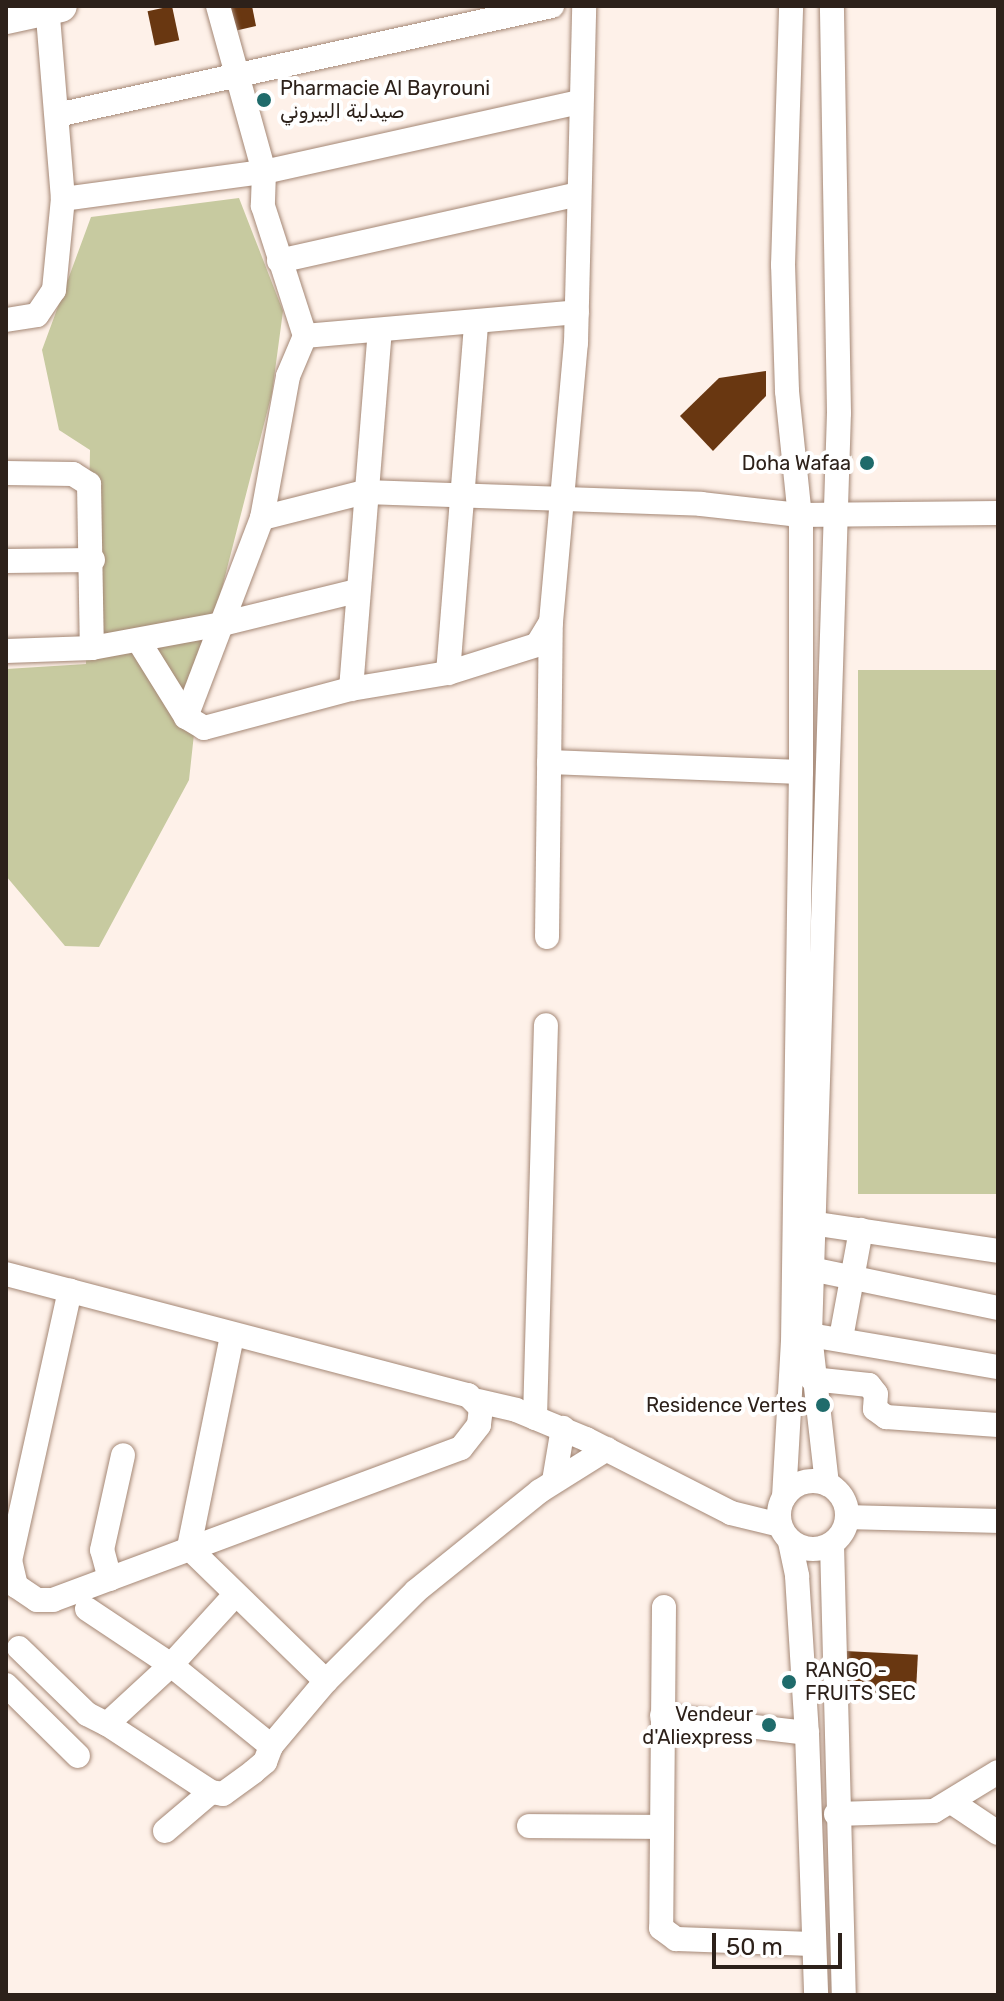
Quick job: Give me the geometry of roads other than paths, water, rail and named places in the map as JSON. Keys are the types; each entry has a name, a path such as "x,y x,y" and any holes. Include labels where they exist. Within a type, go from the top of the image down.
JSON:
{"main road":[{"path":"6,18 52,7"}],"street":[{"path":"186,717 262,518 288,376 305,336 263,206 264,172 234,77 218,6"},
{"path":"57,115 552,6"},
{"path":"547,937 551,622 577,312 579,102 584,6"},
{"path":"791,6 783,265 799,515 801,772 793,1342 784,1497 785,1533 797,1576 807,1733 816,1995"},
{"path":"832,6 839,413 811,1223 810,1335 812,1379 827,1484 842,1498 847,1517 832,1544 836,1814 851,1994"},
{"path":"6,320 37,315 51,300 63,199 52,7"},
{"path":"63,199 264,172 579,102"},
{"path":"279,261 578,194"},
{"path":"305,336 380,332 577,312"},
{"path":"448,673 476,323"},
{"path":"351,689 356,591 380,332"},
{"path":"6,473 59,473 86,480 92,500 92,648"},
{"path":"262,518 365,492 701,504 799,515 998,513"},
{"path":"6,561 93,560"},
{"path":"6,651 92,648 222,624 356,591"},
{"path":"138,640 186,717 204,728 351,689 448,673 528,652 551,622"},
{"path":"549,762 801,772"},
{"path":"535,1418 546,1025"},
{"path":"811,1223 998,1251"},
{"path":"860,1382 852,1339 851,1278 861,1230"},
{"path":"811,1269 998,1308"},
{"path":"6,1274 535,1418 607,1449 731,1513 785,1533 806,1549 832,1544"},
{"path":"70,1291 10,1570 22,1593 45,1601 461,1448 479,1425 478,1401"},
{"path":"810,1335 852,1339 998,1367"},
{"path":"189,1548 232,1336"},
{"path":"812,1379 860,1382 872,1387 875,1409 886,1417 998,1425"},
{"path":"554,1481 563,1428"},
{"path":"19,1648 87,1714 211,1792 223,1794 253,1772 326,1681 416,1591 554,1481 607,1449"},
{"path":"110,1579 102,1550 123,1455"},
{"path":"784,1497 799,1484 827,1484"},
{"path":"847,1517 998,1521"},
{"path":"189,1548 326,1681"},
{"path":"107,1724 171,1665 235,1595"},
{"path":"664,1607 659,1919 667,1934 676,1939 813,1944"},
{"path":"87,1609 171,1665 271,1746"},
{"path":"6,1685 78,1756"},
{"path":"662,1716 807,1733"},
{"path":"836,1814 918,1813 953,1803 998,1772"},
{"path":"165,1831 211,1792"},
{"path":"953,1803 998,1833"},
{"path":"529,1826 660,1827"}],"place":[{"name":"Pharmacie Al Bayrouni صيدلية البيروني","path":"264,100"},
{"name":"Doha Wafaa","path":"867,463"},
{"name":"Residence Vertes","path":"823,1405"},
{"name":"RANGO - FRUITS SEC","path":"789,1682"},
{"name":"Vendeur d'Aliexpress","path":"769,1725"}]}
